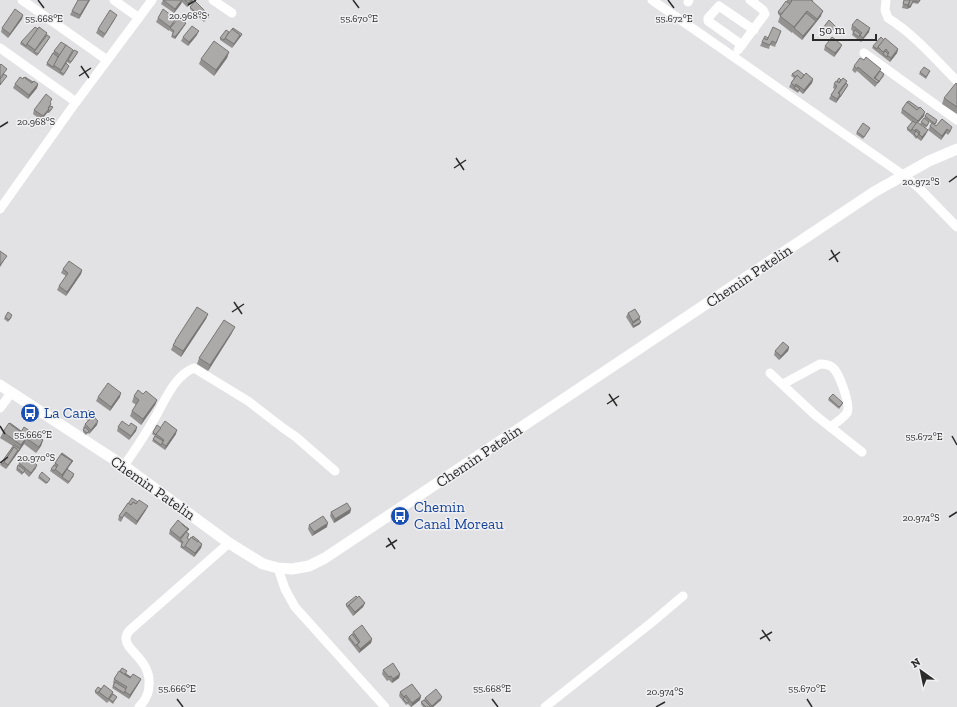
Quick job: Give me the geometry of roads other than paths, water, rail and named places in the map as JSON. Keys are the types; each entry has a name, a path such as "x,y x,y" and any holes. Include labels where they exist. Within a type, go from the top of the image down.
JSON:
{"main road":[{"name":"Chemin Patelin","path":"0,385 124,466 263,564 278,568 292,569 309,566 325,558 868,197 903,175 957,149"}],"street":[{"path":"22,0 107,60"},
{"path":"114,0 139,18"},
{"path":"0,209 76,102 152,0"},
{"path":"213,0 232,13"},
{"path":"652,0 903,175 919,188 957,228"},
{"path":"734,56 765,14 763,10 750,0"},
{"path":"886,0 885,10 888,18 902,27 923,46 957,81"},
{"path":"742,45 708,21 708,18 719,6 754,30"},
{"path":"0,48 76,102"},
{"path":"864,53 957,120"},
{"path":"783,384 820,364 826,364 832,367 836,371 840,380 848,405 847,412 830,427"},
{"path":"124,466 178,380 194,368 248,401 296,437 335,471"},
{"path":"770,372 815,415 862,452"},
{"path":"0,408 11,393"},
{"path":"140,707 146,700 149,691 150,677 144,663 128,644 126,639 127,635 130,630 230,542"},
{"path":"278,568 285,589 295,607 385,707"},
{"path":"545,707 651,623 682,596"}],"place":[{"name":"La Cane","path":"30,413"},
{"name":"Chemin Canal Moreau","path":"400,516"}]}
